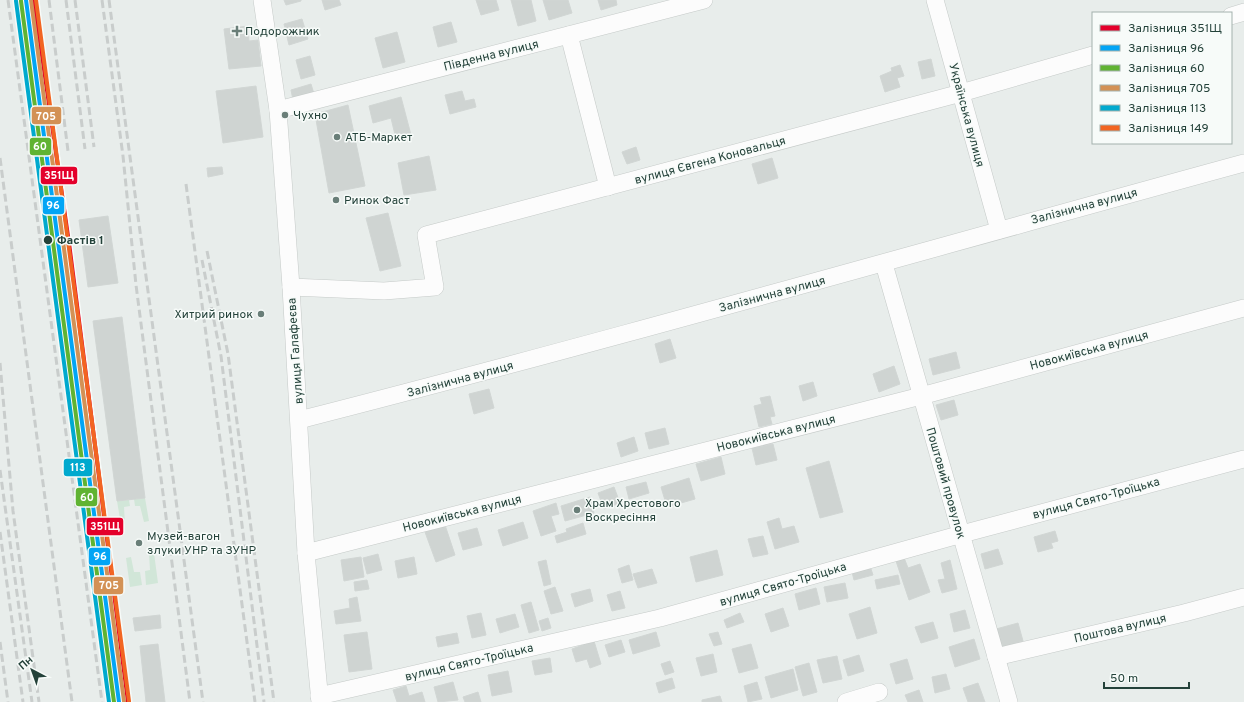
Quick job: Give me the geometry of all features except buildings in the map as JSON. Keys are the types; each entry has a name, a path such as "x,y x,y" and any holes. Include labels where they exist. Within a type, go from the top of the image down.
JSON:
{"street":[{"name":"вулиця Галафеєва","path":"262,0 278,110 300,420 306,553 320,699"},
{"name":"Південна вулиця","path":"278,110 704,0"},
{"name":"Українська вулиця","path":"935,0 998,230"},
{"path":"1232,16 1244,12"},
{"path":"569,35 608,187"},
{"name":"вулиця Євгена Коновальця","path":"291,287 384,291 435,287 426,235 961,93 1092,55"},
{"name":"Залізнична вулиця","path":"300,420 463,378 884,264 998,230 1244,163"},
{"name":"Поштовий провулок","path":"884,264 962,534 1008,702"},
{"name":"Новокиївська вулиця","path":"306,553 921,396 1244,308"},
{"name":"вулиця Свято-Троїцька","path":"320,699 660,618 962,534 1244,459"},
{"name":"Поштова вулиця","path":"996,657 1184,614 1244,597"},
{"path":"846,702 879,692"}],"green space":[{"path":"145,498 149,521 144,522 140,506 135,506 134,499"},
{"path":"129,500 130,506 124,507 125,524 121,525 117,501"},
{"path":"154,553 158,583 146,585 145,571 150,570 149,554"},
{"path":"131,557 134,572 140,572 142,585 130,587 126,558"}],"railway":[{"path":"8,0 102,702"},
{"path":"49,0 68,151"},
{"path":"66,0 85,149"},
{"path":"75,0 94,147"},
{"path":"102,0 123,156 136,285 190,702"},
{"path":"109,0 203,702"},
{"path":"0,158 72,702"},
{"path":"186,184 255,702"},
{"path":"207,251 228,354 274,702"},
{"path":"202,260 221,356 264,702"},
{"path":"0,363 13,511 39,702"},
{"path":"0,470 32,702"},
{"path":"0,532 23,702"},
{"path":"0,642 8,702"}],"rail line":[{"name":"96","path":"26,0 119,702"},
{"name":"705","path":"31,0 124,701"},
{"name":"351Щ","path":"34,0 69,243 128,702"},
{"name":"149","path":"36,0 129,701"},
{"name":"113","path":"16,1 109,702"},
{"name":"60","path":"21,1 114,702"}],"place":[{"name":"Подорожник","path":"237,31"},
{"name":"Чухно","path":"285,115"},
{"name":"АТБ-Маркет","path":"337,137"},
{"name":"Ринок Фаст","path":"336,200"},
{"name":"Фастів 1","path":"48,240"},
{"name":"Хитрий ринок","path":"261,314"},
{"name":"Храм Хрестового Воскресіння","path":"577,510"},
{"name":"Музей-вагон злуки УНР та ЗУНР","path":"139,543"}]}
